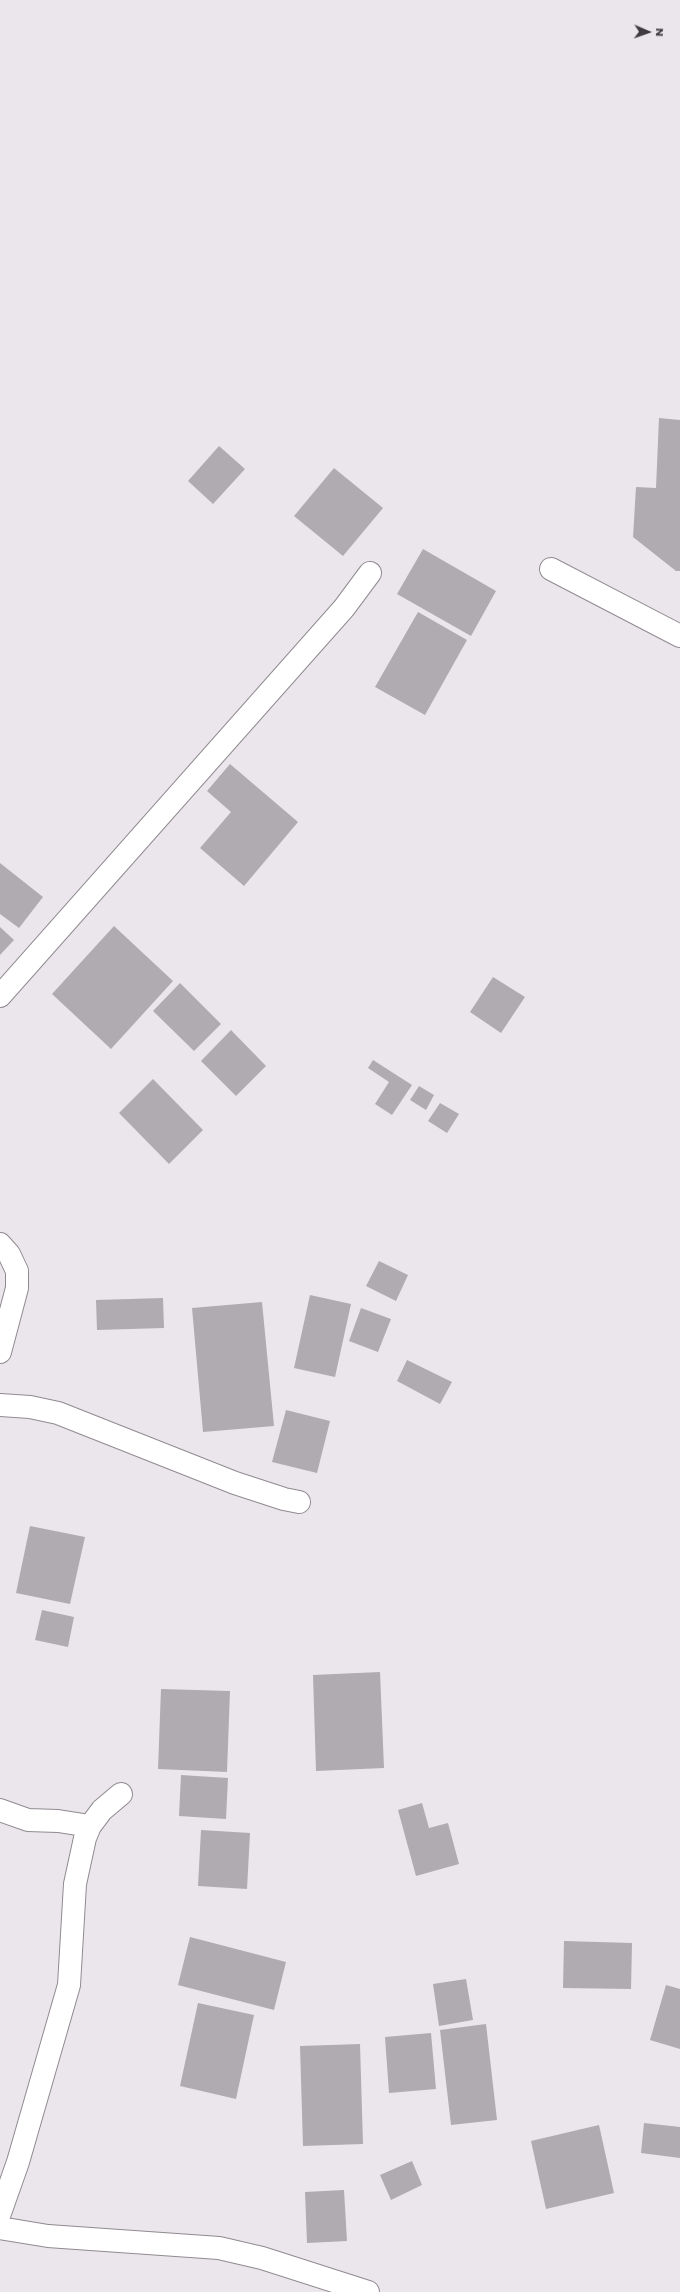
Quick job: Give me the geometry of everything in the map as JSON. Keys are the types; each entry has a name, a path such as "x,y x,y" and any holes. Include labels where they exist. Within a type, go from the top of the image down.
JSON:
{"street":[{"path":"551,569 680,636"},
{"path":"0,996 344,608 370,573"},
{"path":"0,1244 9,1254 17,1271 17,1288 0,1352"},
{"path":"0,1405 30,1407 58,1412 235,1483 284,1499 299,1502"},
{"path":"0,2213 18,2162 69,1985 75,1884 85,1838 90,1826 102,1810 121,1794"},
{"path":"0,1810 28,1820 58,1821 90,1826"},
{"path":"0,2228 48,2236 219,2248 262,2258 368,2292"}],"building":[{"path":"659,418 680,420 680,571 676,571 633,537 636,487 656,488"},
{"path":"219,446 245,469 213,504 188,481"},
{"path":"334,468 383,508 343,556 294,516"},
{"path":"423,549 496,591 471,636 397,594"},
{"path":"418,612 467,640 425,715 375,687"},
{"path":"230,764 298,822 244,886 200,848 231,812 207,791"},
{"path":"0,863 43,897 19,928 0,914"},
{"path":"114,926 173,981 111,1049 52,994"},
{"path":"0,927 14,940 0,955"},
{"path":"493,977 525,997 501,1033 470,1012"},
{"path":"180,983 221,1024 194,1051 153,1011"},
{"path":"231,1030 266,1066 236,1096 201,1061"},
{"path":"373,1060 412,1085 392,1115 375,1104 389,1082 368,1068"},
{"path":"153,1079 203,1130 169,1164 119,1113"},
{"path":"419,1086 434,1095 426,1110 410,1100"},
{"path":"440,1103 459,1114 447,1133 428,1121"},
{"path":"379,1261 408,1275 396,1301 366,1286"},
{"path":"310,1295 351,1304 335,1377 294,1368"},
{"path":"163,1298 164,1328 97,1330 96,1300"},
{"path":"262,1302 274,1426 203,1432 192,1308"},
{"path":"361,1308 391,1319 378,1352 349,1341"},
{"path":"407,1360 452,1382 440,1404 397,1381"},
{"path":"286,1410 330,1421 317,1473 272,1462"},
{"path":"30,1526 85,1537 70,1604 16,1593"},
{"path":"42,1610 74,1617 68,1647 35,1640"},
{"path":"380,1672 384,1768 316,1771 313,1675"},
{"path":"161,1689 230,1691 227,1772 158,1769"},
{"path":"181,1775 228,1778 226,1819 179,1816"},
{"path":"422,1803 429,1828 448,1823 459,1864 416,1876 398,1810"},
{"path":"201,1830 250,1833 247,1889 198,1886"},
{"path":"190,1937 286,1962 274,2010 178,1985"},
{"path":"564,1941 632,1943 631,1989 563,1988"},
{"path":"466,1979 473,2020 439,2026 433,1984"},
{"path":"666,1985 680,1989 680,2049 650,2040"},
{"path":"198,2003 254,2015 236,2099 180,2086"},
{"path":"486,2024 497,2120 451,2125 440,2030"},
{"path":"431,2033 436,2089 389,2093 385,2037"},
{"path":"360,2044 363,2144 303,2146 300,2046"},
{"path":"644,2123 680,2127 680,2158 641,2153"},
{"path":"599,2125 614,2193 546,2209 531,2141"},
{"path":"412,2161 422,2185 391,2200 380,2175"},
{"path":"344,2190 347,2241 307,2243 305,2192"}]}
